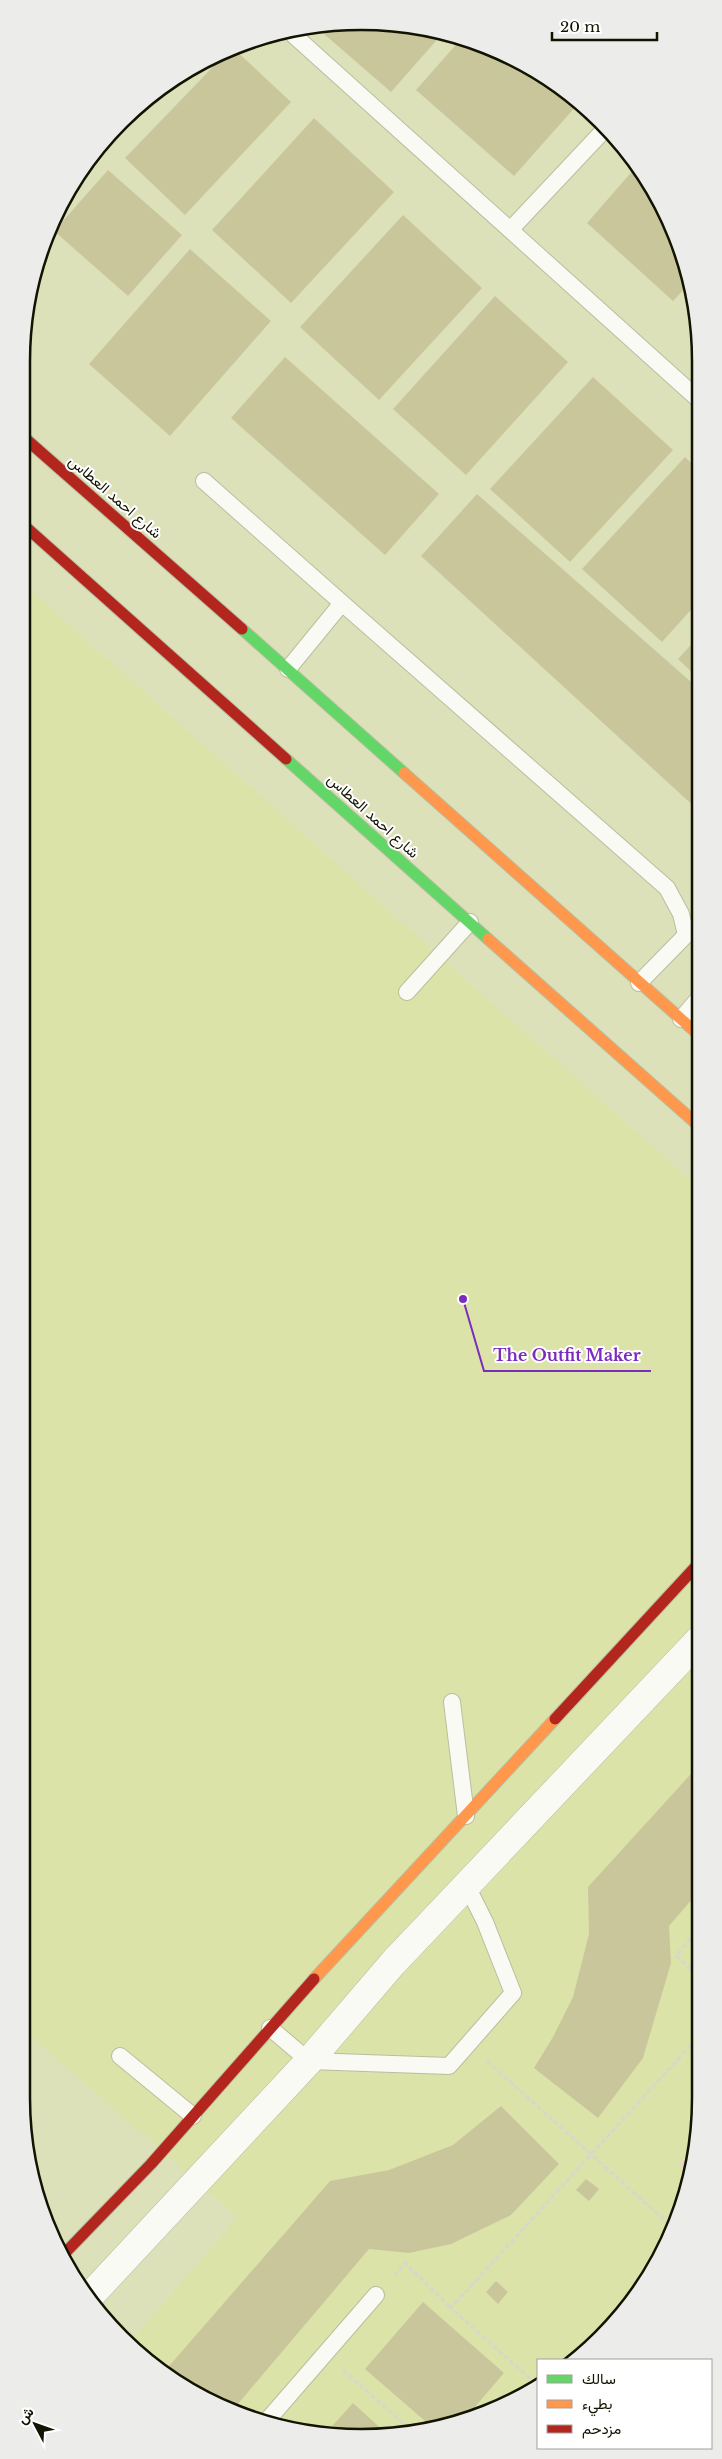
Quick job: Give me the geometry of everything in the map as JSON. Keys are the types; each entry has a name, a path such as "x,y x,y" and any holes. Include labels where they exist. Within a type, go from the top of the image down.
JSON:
{"street":[{"name":"شارع احمد العطاس","path":"30,443 288,669 692,1029"},
{"name":"شارع احمد العطاس","path":"30,531 692,1120"},
{"path":"67,2251 151,2164 270,2028 692,1571"},
{"path":"93,2293 308,2061 393,1963 692,1647"}],"lane":[{"path":"295,36 692,394"},
{"path":"510,230 601,133"},
{"path":"204,481 667,888 681,914 686,935 639,983"},
{"path":"288,669 342,603"},
{"path":"406,992 470,922"},
{"path":"681,1019 692,1006"},
{"path":"452,1702 466,1816"},
{"path":"270,2028 308,2061 450,2066 513,1993 485,1922 467,1886"},
{"path":"120,2056 193,2116"},
{"path":"271,2416 376,2295"}],"path":[{"path":"692,1937 676,1956 692,1971"},
{"path":"451,2308 692,2044"},
{"path":"468,2045 668,2223"},
{"path":"376,2295 405,2263 451,2308 532,2381"},
{"path":"325,2354 406,2426"}],"shaded area":[{"path":"30,590 692,1182 692,2098 686,2163 667,2225 648,2264 624,2300 595,2332 565,2359 537,2359 537,2378 488,2404 447,2418 404,2426 361,2429 296,2423 234,2404 195,2385 159,2361 134,2338 237,2217 30,2036"},
{"path":"687,2156 684,2170 679,2165"}],"building":[{"path":"361,30 404,33 438,39 391,92 324,34 326,32"},
{"path":"456,44 488,55 526,74 563,98 574,108 514,176 416,90"},
{"path":"239,53 291,102 185,215 125,158 216,63 234,55"},
{"path":"314,118 394,192 291,303 212,230"},
{"path":"108,170 182,235 128,296 56,233 59,225"},
{"path":"632,171 648,196 667,234 684,289 673,301 587,223"},
{"path":"403,215 482,288 379,400 300,327"},
{"path":"190,249 271,321 170,436 89,364"},
{"path":"495,296 568,362 466,475 393,409"},
{"path":"285,357 439,494 385,555 231,418"},
{"path":"593,377 673,450 570,562 490,489"},
{"path":"685,457 692,463 692,609 662,642 582,569"},
{"path":"477,494 692,683 692,805 421,556"},
{"path":"692,644 692,672 678,659"},
{"path":"692,1773 692,1899 669,1926 671,1963 643,2058 598,2118 534,2068 553,2037 573,1997 589,1934 588,1887"},
{"path":"501,2106 559,2164 511,2215 451,2244 409,2253 369,2249 237,2405 195,2385 168,2367 330,2181 389,2170 453,2145"},
{"path":"586,2179 599,2189 589,2201 576,2190"},
{"path":"496,2281 508,2292 498,2304 486,2292"},
{"path":"423,2302 504,2373 473,2409 427,2423 365,2369"},
{"path":"353,2403 380,2428 361,2429 331,2427"}],"traffic: fast":[{"path":"242,629 404,773"},
{"path":"286,759 488,939"}],"traffic: slow":[{"path":"404,773 692,1029"},
{"path":"488,939 692,1120"},
{"path":"314,1979 555,1719"}],"traffic: jam":[{"path":"30,443 242,629"},
{"path":"30,531 286,759"},
{"path":"555,1719 692,1571"},
{"path":"67,2251 151,2164 314,1979"}],"place":[{"name":"The Outfit Maker","path":"463,1299"}]}
